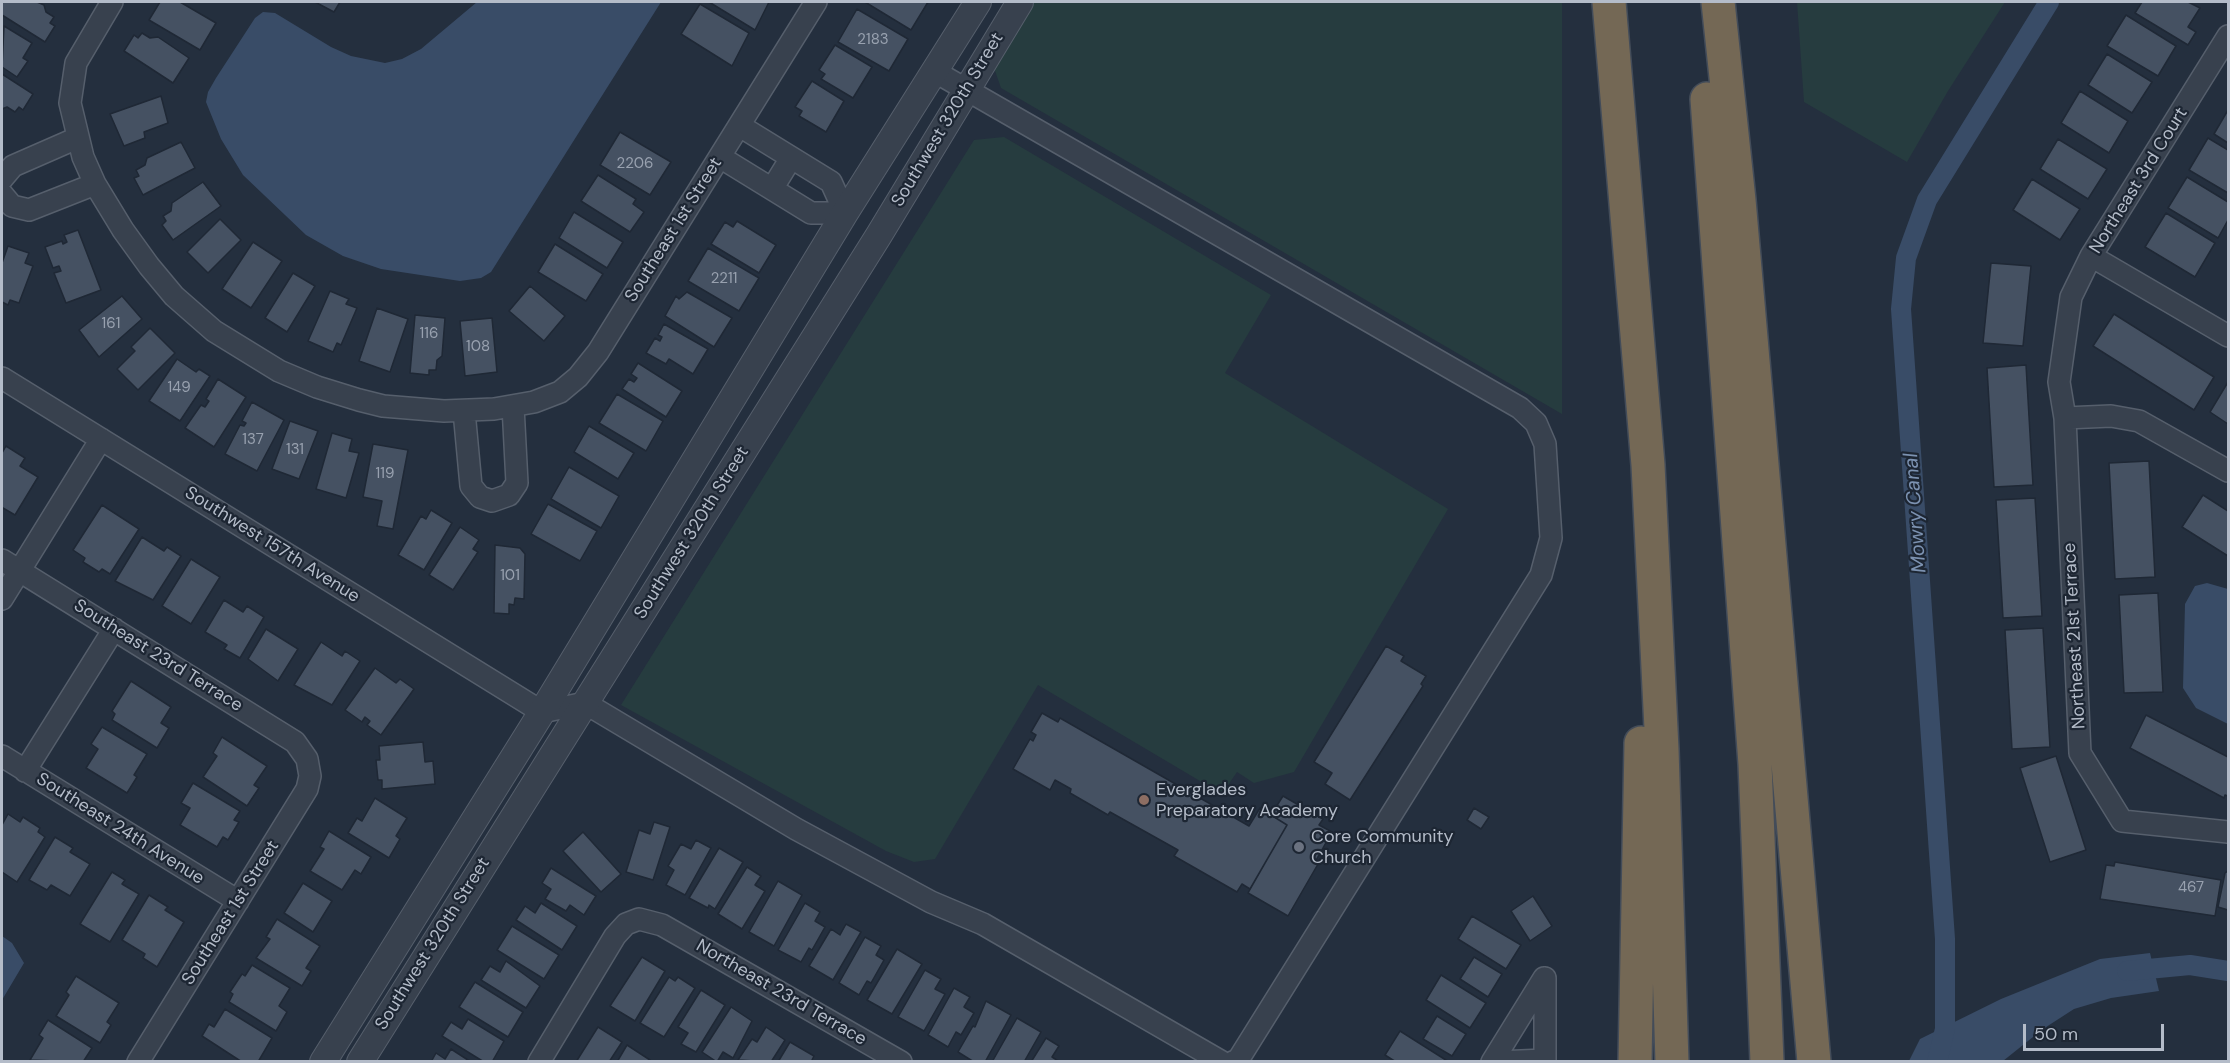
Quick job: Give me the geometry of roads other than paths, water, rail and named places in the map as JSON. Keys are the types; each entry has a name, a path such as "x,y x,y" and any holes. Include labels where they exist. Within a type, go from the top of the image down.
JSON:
{"highway":[{"path":"1609,2 1648,465 1662,749 1672,1062"},
{"path":"1700,2 1755,764 1767,1062"},
{"path":"1718,2 1749,306 1814,1062"},
{"path":"1635,1062 1648,465"}],"street":[{"name":"Southeast 1st Street","path":"112,2 73,72 69,103 80,147 95,184 123,230 161,281 201,321 244,352 295,379 359,400 394,407 464,411 503,408 560,392 586,368 816,2"},
{"name":"Southwest 320th Street","path":"323,1062 542,712 845,213 978,2"},
{"name":"Southwest 320th Street","path":"360,1062 879,235 1020,2"},
{"name":"Northeast 3rd Court","path":"2064,332 2071,297 2091,256 2229,36"},
{"path":"934,71 1520,408 1536,423 1545,444 1551,538 1541,575 1238,1060 1233,1062"},
{"path":"740,126 831,182 845,213 879,235"},
{"path":"2,179 12,166 80,147"},
{"path":"720,157 811,213 845,213"},
{"path":"772,189 791,158"},
{"path":"2,194 12,206 29,210 95,184"},
{"path":"2091,256 2229,336"},
{"name":"Northeast 21st Terrace","path":"2064,332 2059,382 2065,418 2080,753 2122,821 2229,832"},
{"name":"Southwest 157th Avenue","path":"2,378 542,712"},
{"path":"464,411 471,486 480,497 492,501 509,495 517,483 503,408"},
{"path":"2065,418 2111,416 2139,421 2229,471"},
{"path":"2,599 10,565 44,530 101,439"},
{"name":"Southeast 23rd Terrace","path":"10,565 295,742 307,759"},
{"path":"25,771 114,629"},
{"path":"542,712 585,703 796,829 932,902 983,924 1222,1062"},
{"name":"Southeast 24th Avenue","path":"2,756 238,901"},
{"name":"Southeast 1st Street","path":"138,1062 307,789 310,776 307,759"},
{"name":"Northeast 23rd Terrace","path":"539,1062 620,930 626,924 639,919 662,925 901,1062"},
{"path":"1492,1062 1545,978 1545,1060 1497,1062"}],"water":[{"path":"477,2 661,2 491,272 481,278 460,281 381,269 343,256 306,235 243,175 221,139 206,102 208,92 216,78 255,18 263,12 275,13 331,47 351,56 385,63 402,59 421,49"},
{"path":"2207,583 2228,589 2228,724 2196,708 2183,688 2185,604 2195,586"},
{"path":"2,936 12,943 24,963 2,1000"},
{"path":"2150,953 2159,991 2111,998 2074,1009 2043,1029 2003,1061 1909,1061 1920,1039 2001,999 2100,959"}],"waterway":[{"name":"Mowry Canal","path":"1937,1062 1945,1029 1945,939 1901,309 1906,258 1927,200 2049,2"},
{"name":"Mowry Canal","path":"2127,971 2190,965 2228,971"}],"place":[{"name":"Everglades Preparatory Academy","path":"1144,800"},
{"name":"Core Community Church","path":"1299,847"}]}
